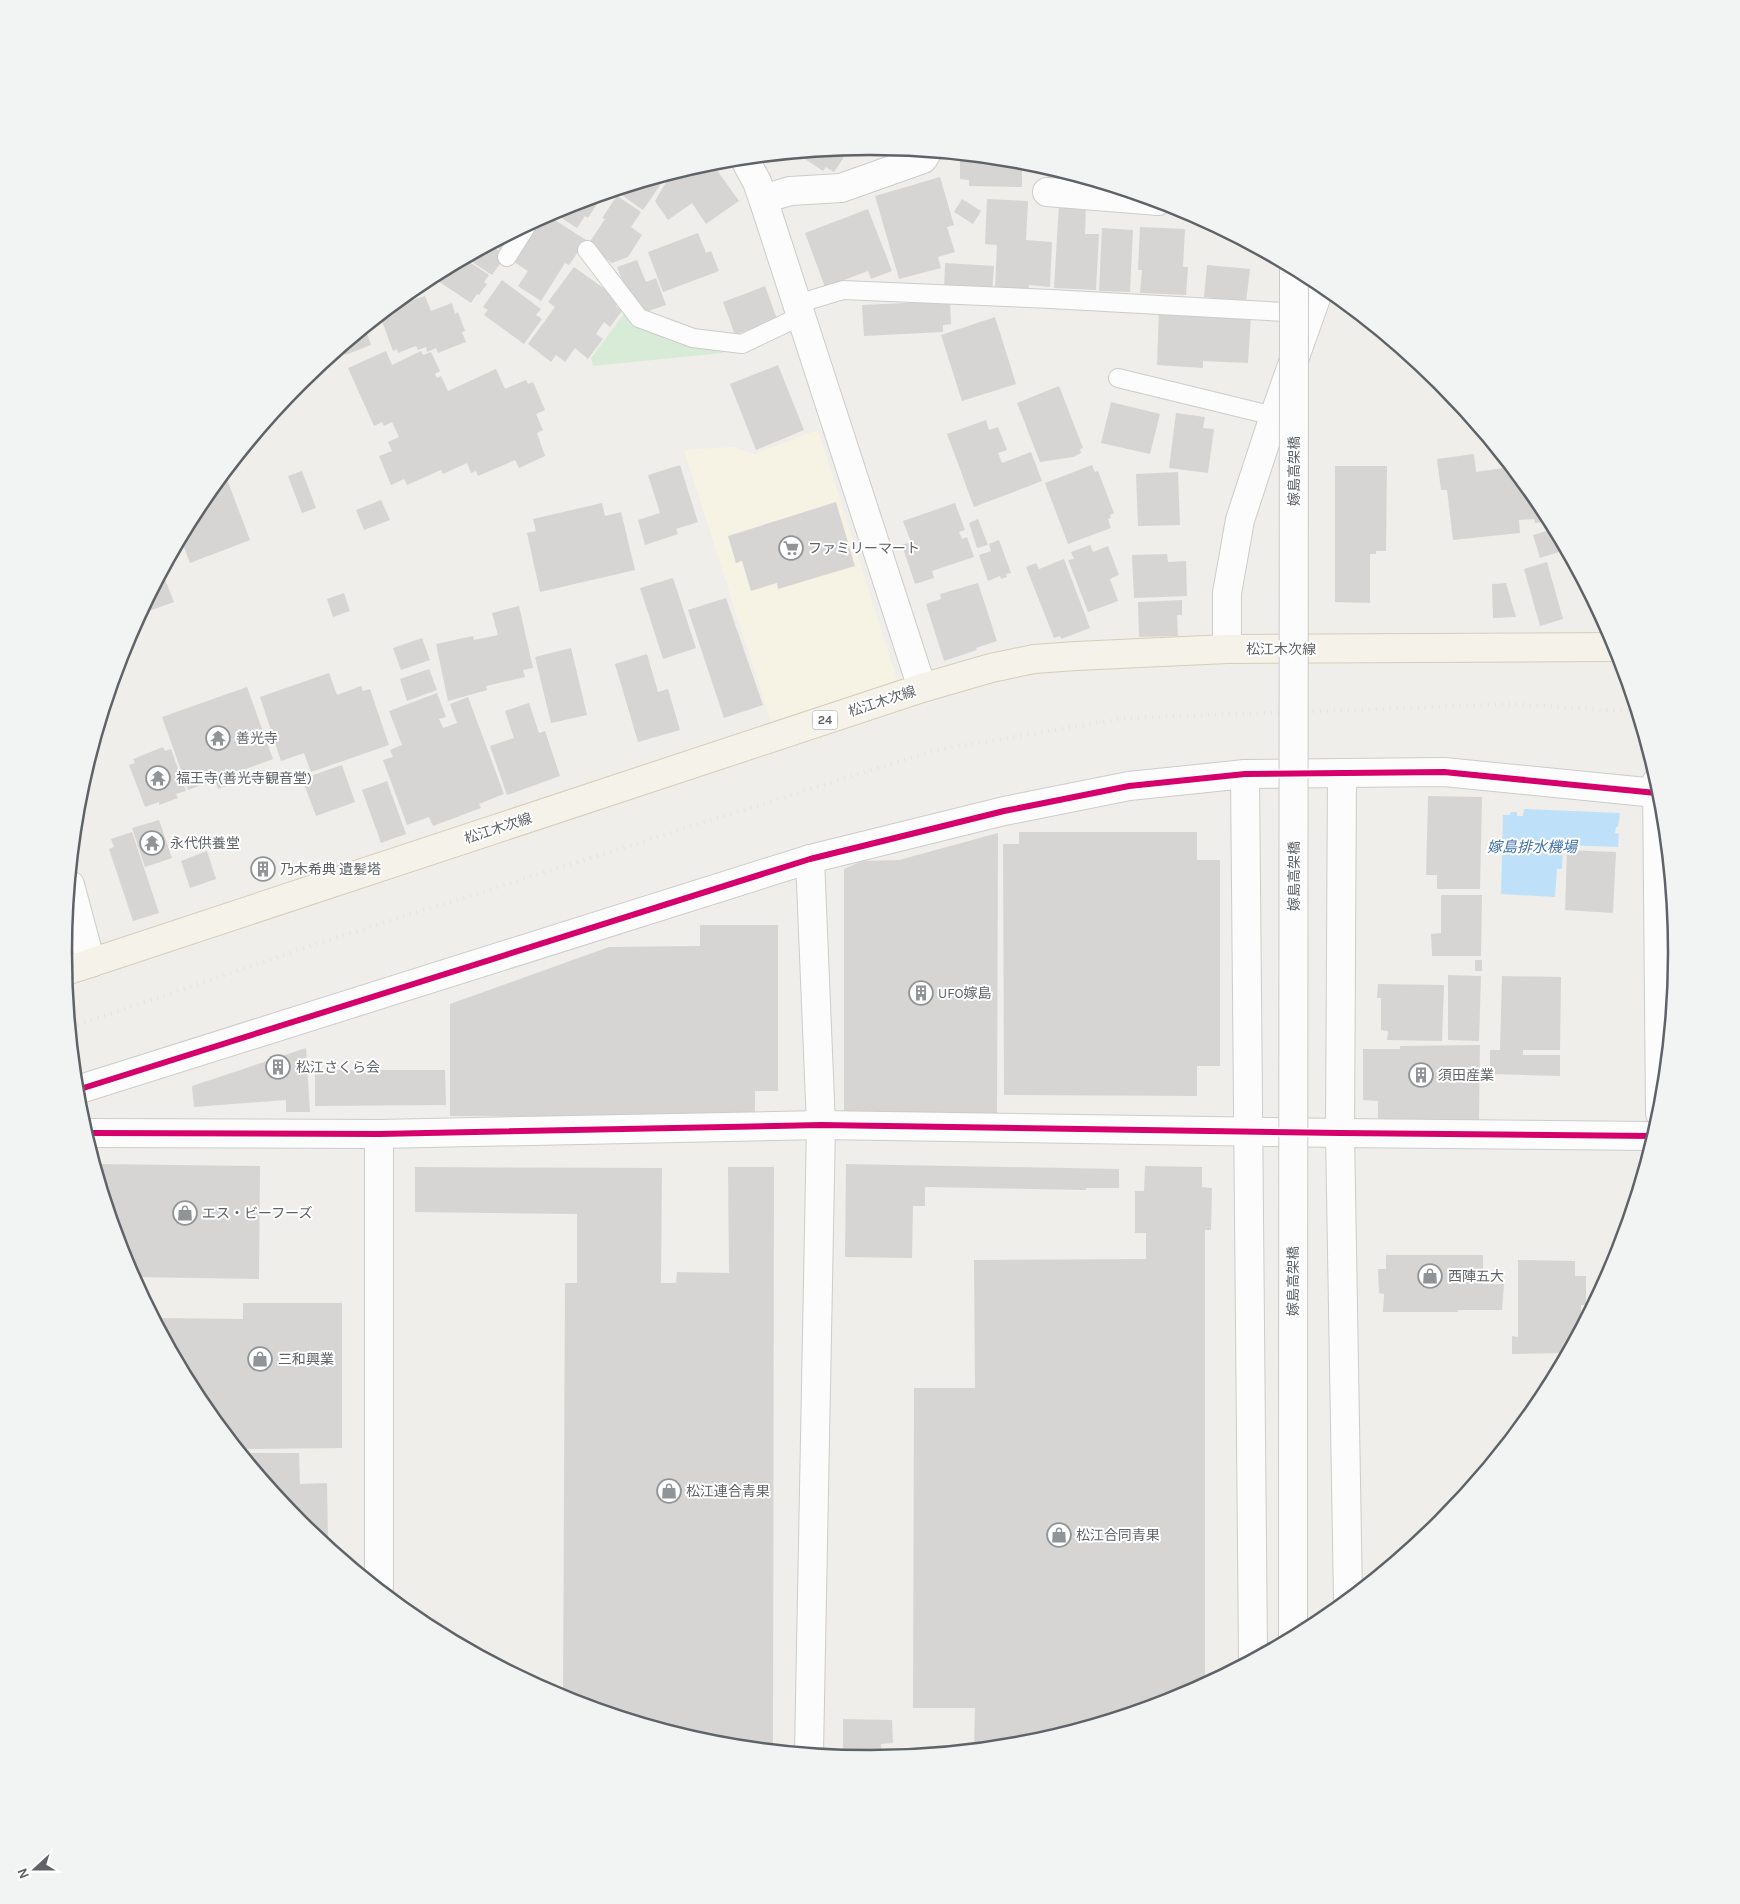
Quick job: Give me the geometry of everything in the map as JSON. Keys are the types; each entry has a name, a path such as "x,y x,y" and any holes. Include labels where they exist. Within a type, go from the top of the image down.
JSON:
{"main road":[{"name":"松江木次線","path":"73,969 922,688 991,668 1034,659 1227,649 1607,647"}],"street":[{"path":"763,199 790,191 841,188 923,159 925,156"},
{"path":"747,164 763,199 922,688"},
{"path":"1047,192 1131,199"},
{"name":"嫁島高架橋","path":"1293,1628 1294,277"},
{"path":"1227,649 1227,594 1240,520 1318,292"},
{"path":"84,1088 810,859 1004,811 1129,786 1245,774 1444,772 1650,787"},
{"path":"1245,774 1253,1651"},
{"path":"1342,774 1340,1133 1348,1590"},
{"path":"1656,822 1659,1065"},
{"path":"809,1747 821,1125 810,859"},
{"path":"74,899 91,963"},
{"path":"94,1133 379,1134 821,1125 1645,1136"},
{"path":"379,1134 380,1581"}],"lane":[{"path":"507,257 521,235"},
{"path":"587,250 639,318 693,338 742,344 799,310 843,290 1310,313"},
{"path":"1118,378 1274,416"}],"shaded area":[{"path":"818,430 897,680 771,722 684,450 733,447 755,454"}],"green space":[{"path":"626,314 724,350 723,353 593,366 591,358 623,315"}],"water":[{"name":"嫁島排水機場","path":"1524,809 1620,813 1615,833 1619,834 1618,847 1563,845 1562,869 1557,869 1555,897 1501,894 1503,815 1517,812 1517,816 1523,816"}],"building":[{"path":"845,155 834,172 826,167 823,171 803,157"},
{"path":"960,160 1022,169 1022,187 969,186 969,180 960,179"},
{"path":"716,170 739,201 706,224 692,203 668,220 655,201 667,181"},
{"path":"1048,175 1086,185 1047,185"},
{"path":"940,177 954,225 947,227 955,252 938,257 941,268 899,279 875,196"},
{"path":"662,183 643,210 621,195"},
{"path":"617,196 641,212 631,227 642,235 628,257 612,263 587,246 605,219 602,218"},
{"path":"962,199 981,211 973,224 954,212"},
{"path":"987,199 1028,201 1026,240 1052,242 1050,287 1029,285 1029,292 995,289 997,245 985,244"},
{"path":"597,204 588,218 585,216 577,228 560,217"},
{"path":"1059,204 1086,205 1085,234 1099,234 1096,290 1054,288"},
{"path":"868,209 892,271 871,279 868,271 825,287 805,233"},
{"path":"555,220 586,240 569,265 565,263 541,301 518,286 528,271 514,262 530,238 527,236 531,231"},
{"path":"1140,227 1185,229 1183,267 1188,267 1186,295 1140,293 1142,270 1138,270"},
{"path":"1102,228 1133,230 1130,292 1099,291"},
{"path":"698,233 706,253 711,251 719,271 663,292 648,252"},
{"path":"516,238 506,253 497,247"},
{"path":"495,248 506,255 492,275 471,261"},
{"path":"637,260 646,282 656,278 666,305 640,314 628,295 617,267"},
{"path":"469,262 489,275 484,282 487,284 471,303 439,282"},
{"path":"945,263 994,266 992,293 944,290"},
{"path":"1207,265 1250,269 1246,302 1204,297"},
{"path":"574,267 620,300 616,306 622,311 610,327 604,322 596,334 603,339 588,359 575,348 565,362 556,355 551,362 528,344 555,307 548,302"},
{"path":"502,280 541,309 536,315 542,319 524,344 484,315 488,310 483,307"},
{"path":"765,286 777,319 735,335 723,302"},
{"path":"425,296 431,311 452,303 455,314 458,312 465,331 462,332 466,342 438,353 436,348 427,352 426,347 418,350 416,346 398,353 397,349 393,351 382,321 410,301"},
{"path":"950,301 951,324 943,325 943,332 864,336 862,305"},
{"path":"1159,310 1251,316 1248,363 1203,361 1203,368 1157,365"},
{"path":"995,317 1016,384 962,401 941,335"},
{"path":"367,334 371,345 345,355 344,352"},
{"path":"386,351 392,365 421,351 423,355 431,352 440,371 435,374 437,378 441,376 448,391 496,369 505,389 526,380 528,384 533,382 545,410 536,414 543,430 537,433 545,456 519,468 515,460 478,476 476,471 471,473 467,463 443,474 441,470 407,485 404,479 391,485 379,456 392,451 388,442 399,437 392,422 384,426 382,422 374,426 348,368"},
{"path":"778,365 804,430 756,450 730,384"},
{"path":"1059,386 1083,448 1080,449 1081,453 1073,457 1040,462 1017,403"},
{"path":"1111,402 1160,414 1150,454 1101,443"},
{"path":"1176,413 1205,417 1203,428 1214,429 1208,473 1169,468"},
{"path":"986,420 989,430 998,427 1007,450 998,453 1002,463 1031,452 1042,481 974,507 947,434"},
{"path":"1474,454 1476,472 1504,468 1541,522 1535,523 1534,519 1519,520 1520,533 1453,540 1447,490 1441,490 1437,459"},
{"path":"680,465 698,522 676,529 678,534 645,545 638,520 660,513 648,475"},
{"path":"1092,465 1095,472 1098,471 1114,513 1108,519 1111,528 1068,544 1045,483"},
{"path":"1335,466 1387,466 1386,551 1376,551 1376,554 1370,554 1370,603 1335,602"},
{"path":"302,471 316,508 302,513 288,476"},
{"path":"1178,472 1180,525 1138,526 1136,474"},
{"path":"227,480 250,540 190,563 184,546"},
{"path":"381,500 390,520 364,530 356,510"},
{"name":"ファミリーマート","path":"836,502 855,566 778,589 777,583 751,591 742,561 736,563 728,536"},
{"path":"602,503 605,516 621,512 635,570 540,592 527,533 536,531 533,519"},
{"path":"955,503 965,530 959,532 962,539 967,537 974,557 932,571 934,578 915,584 902,545 911,542 903,521"},
{"path":"978,519 988,545 977,548 969,523"},
{"path":"1547,531 1560,552 1540,558 1533,535"},
{"path":"999,540 1011,573 1006,574 1007,577 1001,579 1000,576 988,581 979,555 991,551 989,544"},
{"path":"1090,545 1093,552 1108,546 1119,575 1110,579 1118,601 1088,612 1068,560 1074,559 1071,552"},
{"path":"1167,554 1168,562 1186,561 1187,596 1134,598 1132,555"},
{"path":"1064,559 1090,628 1061,639 1060,636 1054,638 1026,567 1036,563 1039,569"},
{"path":"1547,562 1563,619 1540,626 1524,569"},
{"path":"673,578 696,648 663,659 640,588"},
{"path":"165,579 174,602 150,611"},
{"path":"978,583 997,641 944,661 926,604 941,599 940,594"},
{"path":"1506,583 1516,617 1493,618 1492,584"},
{"path":"344,593 350,611 333,617 327,599"},
{"path":"726,598 763,705 724,718 688,610"},
{"path":"1182,600 1182,615 1177,615 1178,636 1139,637 1138,602"},
{"path":"519,606 533,668 523,670 525,677 486,686 487,690 448,701 436,644 473,636 474,640 498,635 492,613"},
{"path":"422,638 430,660 401,670 393,648"},
{"path":"571,648 587,715 551,723 535,657"},
{"path":"647,654 658,692 668,689 680,730 638,742 615,664"},
{"path":"429,669 437,690 407,701 400,679"},
{"path":"329,673 337,695 361,686 363,691 370,689 389,745 311,772 304,753 281,761 260,697"},
{"name":"善光寺","path":"247,687 273,759 246,769 249,778 218,789 215,780 188,790 162,717"},
{"path":"437,693 446,717 439,719 443,728 457,723 450,704 468,697 504,794 479,804 481,808 433,826 429,817 407,825 383,760 393,757 390,750 402,745 389,711"},
{"path":"529,703 539,733 545,731 560,776 507,795 490,746 514,738 505,711"},
{"name":"福王寺(善光寺観音堂)","path":"163,747 165,751 171,749 186,791 176,794 178,798 159,805 159,802 145,807 129,765 135,763 133,759"},
{"path":"342,765 355,802 316,816 302,779"},
{"path":"387,781 406,834 381,843 362,790"},
{"path":"1428,796 1482,797 1480,889 1437,889 1437,875 1426,875"},
{"name":"永代供養堂","path":"159,820 172,858 145,867 132,828"},
{"path":"132,832 159,913 133,921 109,849 114,847 111,839"},
{"path":"1019,832 1197,832 1197,860 1220,860 1220,1066 1197,1066 1197,1096 1004,1095 1003,844 1019,844"},
{"name":"UFO嫁島","path":"998,833 997,1118 844,1119 844,869 862,861 899,860"},
{"name":"嫁島排水機場","path":"1567,850 1616,852 1613,913 1565,910"},
{"path":"207,851 216,879 190,888 181,861"},
{"name":"乃木希典 遺髪塔","path":"268,862 272,870 258,876 254,867"},
{"path":"1441,895 1482,895 1481,956 1432,956 1431,934 1441,933"},
{"path":"700,925 778,925 778,1091 755,1091 755,1117 450,1116 450,1004 609,947 700,946"},
{"path":"1475,960 1482,960 1482,971 1475,971"},
{"path":"1448,975 1481,976 1479,1041 1448,1040"},
{"path":"1502,976 1561,977 1560,1050 1523,1050 1523,1055 1560,1055 1560,1076 1490,1074 1490,1050 1500,1050"},
{"path":"1378,984 1444,985 1442,1041 1387,1040 1388,1031 1381,1030 1381,998 1377,998"},
{"name":"須田産業","path":"1480,1045 1479,1120 1378,1120 1378,1101 1363,1100 1363,1049 1400,1049 1400,1046"},
{"name":"松江さくら会","path":"306,1048 310,1112 286,1112 286,1100 194,1107 192,1086"},
{"path":"315,1070 445,1070 446,1105 315,1106"},
{"name":"エス・ビーフーズ","path":"102,1164 260,1166 259,1279 142,1277 115,1208"},
{"path":"846,1164 1119,1169 1119,1188 1086,1188 1086,1190 925,1187 925,1206 913,1206 912,1258 845,1257"},
{"name":"松江合同青果","path":"1145,1166 1202,1167 1202,1187 1212,1188 1211,1230 1205,1230 1205,1675 1175,1689 1126,1707 1076,1722 1026,1734 974,1743 975,1708 913,1708 914,1388 975,1388 974,1260 1146,1259 1146,1233 1135,1233 1135,1191 1144,1191"},
{"name":"松江連合青果","path":"415,1167 662,1168 661,1283 676,1283 677,1272 729,1273 728,1167 774,1167 773,1744 714,1734 664,1722 614,1707 563,1688 565,1283 577,1283 577,1214 415,1212"},
{"name":"西陣五大","path":"1386,1255 1483,1255 1483,1284 1504,1284 1502,1310 1383,1312 1384,1294 1379,1293 1378,1269 1386,1269"},
{"path":"1518,1260 1575,1261 1575,1276 1586,1276 1586,1303 1585,1305 1581,1305 1581,1313 1560,1353 1512,1354 1512,1336 1518,1337"},
{"name":"三和興業","path":"243,1303 342,1303 342,1448 247,1449 207,1395 179,1351 162,1318 243,1319"},
{"path":"250,1453 299,1453 300,1484 327,1483 328,1537 270,1478"},
{"path":"843,1719 892,1720 893,1743 881,1744 881,1750 843,1749"}],"railway":[{"path":"76,1025 316,944 935,750 1127,718 1512,704 1630,712"}],"cycle path":[{"path":"84,1088 810,859 1004,811 1129,786 1245,774 1444,772 1651,793"},
{"path":"94,1133 379,1134 821,1125 1645,1136"}],"place":[{"name":"ファミリーマート","path":"791,548"},
{"name":"善光寺","path":"218,738"},
{"name":"福王寺(善光寺観音堂)","path":"158,778"},
{"name":"永代供養堂","path":"152,843"},
{"name":"乃木希典 遺髪塔","path":"263,869"},
{"name":"UFO嫁島","path":"921,993"},
{"name":"松江さくら会","path":"278,1067"},
{"name":"須田産業","path":"1421,1075"},
{"name":"エス・ビーフーズ","path":"185,1213"},
{"name":"西陣五大","path":"1430,1276"},
{"name":"三和興業","path":"260,1359"},
{"name":"松江連合青果","path":"669,1491"},
{"name":"松江合同青果","path":"1059,1535"}]}
